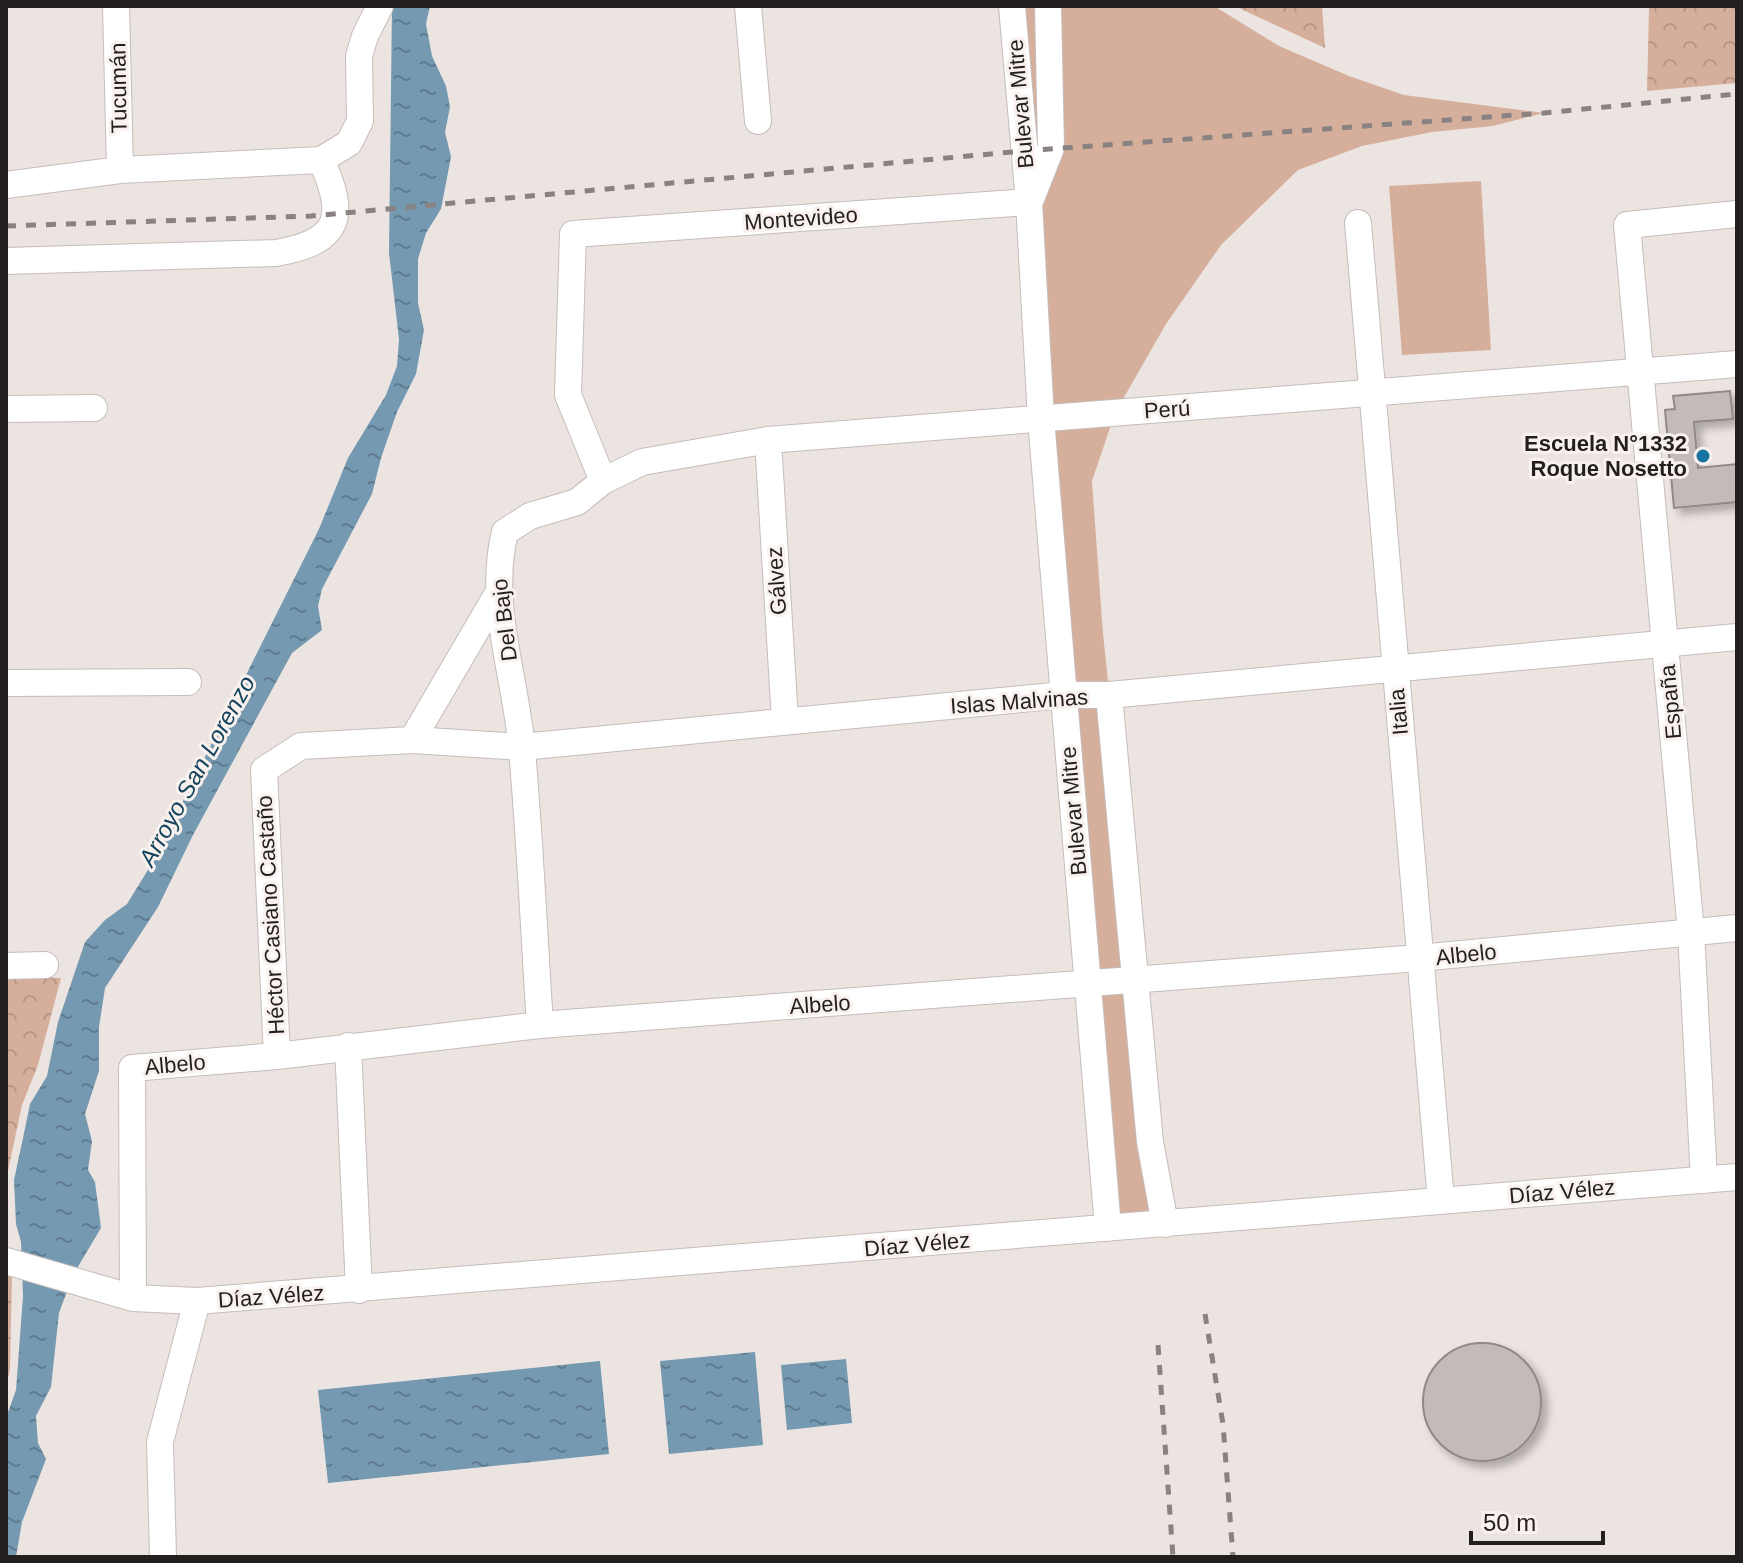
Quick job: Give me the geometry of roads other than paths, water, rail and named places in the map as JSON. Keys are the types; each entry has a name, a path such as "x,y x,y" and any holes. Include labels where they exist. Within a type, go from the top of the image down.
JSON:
{"street":[{"name":"Tucumán","path":"116,6 120,170"},
{"path":"6,185 120,170 321,160 349,143 360,121 359,56 380,6"},
{"path":"748,6 758,121"},
{"name":"Bulevar Mitre","path":"1012,6 1029,202 1041,419 1108,1228"},
{"name":"Bulevar Mitre","path":"1029,202 1051,148 1048,6"},
{"path":"6,261 276,253 300,249 323,237 335,223 336,198 321,160"},
{"name":"Montevideo","path":"603,481 568,395 573,234 1029,202"},
{"name":"España","path":"1704,1180 1691,932 1627,225 1737,214"},
{"name":"Italia","path":"1358,223 1441,1201"},
{"name":"Perú","path":"603,481 642,462 768,440 1737,364"},
{"path":"6,409 94,408"},
{"name":"Gálvez","path":"768,440 785,721"},
{"name":"Del Bajo","path":"540,1025 522,747 498,593 498,558 505,532 530,516 577,502 603,481"},
{"path":"412,740 498,593"},
{"name":"Islas Malvinas","path":"301,746 412,740 522,747 1063,695 1109,695 1737,637"},
{"path":"6,683 188,682"},
{"path":"1109,695 1150,1142 1165,1224"},
{"name":"Héctor Casiano Castaño","path":"277,1056 264,770 301,746"},
{"name":"Albelo","path":"133,1298 132,1068 277,1056 540,1025 1136,981 1737,928"},
{"path":"6,966 45,965"},
{"path":"348,1046 359,1290"},
{"name":"Díaz Vélez","path":"6,1261 133,1298 197,1301 1737,1177"},
{"path":"163,1557 160,1442 197,1301"}],"water":[{"name":"Arroyo San Lorenzo","path":"392,6 430,6 426,24 432,56 446,86 450,107 445,132 451,157 441,209 426,233 418,259 418,303 424,330 416,374 397,412 372,494 322,589 318,606 322,630 292,653 193,835 158,907 105,988 99,1027 99,1071 85,1114 92,1141 88,1170 95,1182 101,1228 73,1275 59,1313 51,1387 36,1416 38,1443 46,1459 22,1522 16,1557 6,1557 6,1418 16,1390 23,1296 14,1180 30,1104 47,1076 58,1022 85,942 105,920 127,904 151,865 319,529 348,458 386,395 397,366 399,339 389,253"},
{"path":"755,1352 763,1445 669,1454 660,1361"},
{"path":"846,1359 852,1423 787,1430 781,1365"},
{"path":"600,1361 609,1454 328,1483 318,1390"}],"railway":[{"path":"6,226 311,216 1023,151 1544,113 1737,94"},
{"path":"1205,1314 1223,1424 1233,1557"},
{"path":"1158,1345 1173,1557"}],"place":[{"name":"Escuela N°1332 Roque Nosetto","path":"1703,456"}]}
